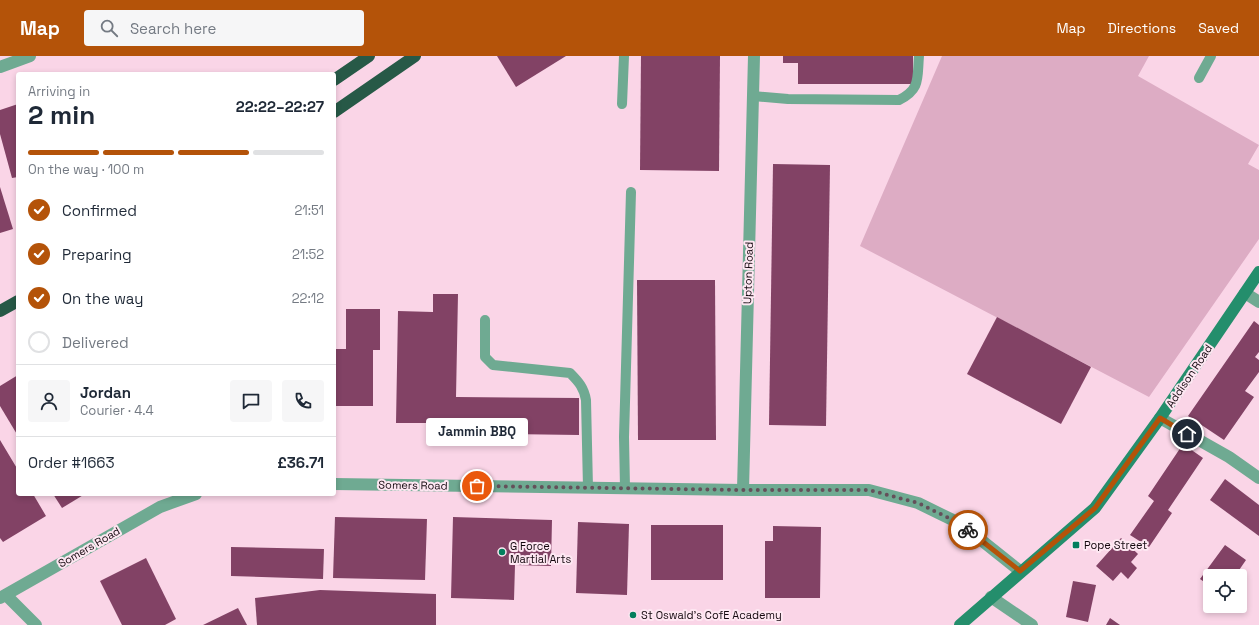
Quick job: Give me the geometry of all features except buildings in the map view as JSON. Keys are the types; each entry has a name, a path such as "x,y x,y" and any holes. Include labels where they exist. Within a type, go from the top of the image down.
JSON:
{"highway":[{"path":"336,79 368,56"},
{"path":"336,111 415,56"},
{"path":"0,311 16,302"}],"street":[{"path":"0,67 30,56"},
{"name":"Upton Road","path":"742,490 754,56"},
{"name":"Addison Road","path":"960,625 1020,571 1095,508 1160,418 1259,272"},
{"path":"1245,293 1259,302"},
{"path":"1160,418 1229,458 1259,478"},
{"name":"Somers Road","path":"336,484 742,490 869,490 918,503 961,524 1020,571"},
{"name":"Somers Road","path":"36,625 3,597 160,507 190,496"},
{"path":"991,597 1032,625"}],"lane":[{"path":"622,104 624,56"},
{"path":"753,96 788,99 899,100 910,94 917,83 919,56"},
{"path":"1199,78 1211,56"},
{"path":"625,488 624,437 630,192"},
{"path":"485,320 485,357 493,365 570,373 579,382 584,391 586,400 588,488"}],"shaded area":[{"path":"942,56 1149,56 1138,76 1259,145 1248,164 1259,170 1259,239 1149,397 860,246"}],"way so far":[{"path":"477,486 742,490 869,490 918,503 961,524 968,530"}],"place":[{"name":"Jammin BBQ","path":"477,486"},
{"name":"Pope Street","path":"1076,545"},
{"name":"G Force Martial Arts","path":"502,552"},
{"name":"St Oswald's CofE Academy","path":"633,615"}],"route":[{"path":"968,530 1020,571 1095,508 1160,418 1187,434"}]}
